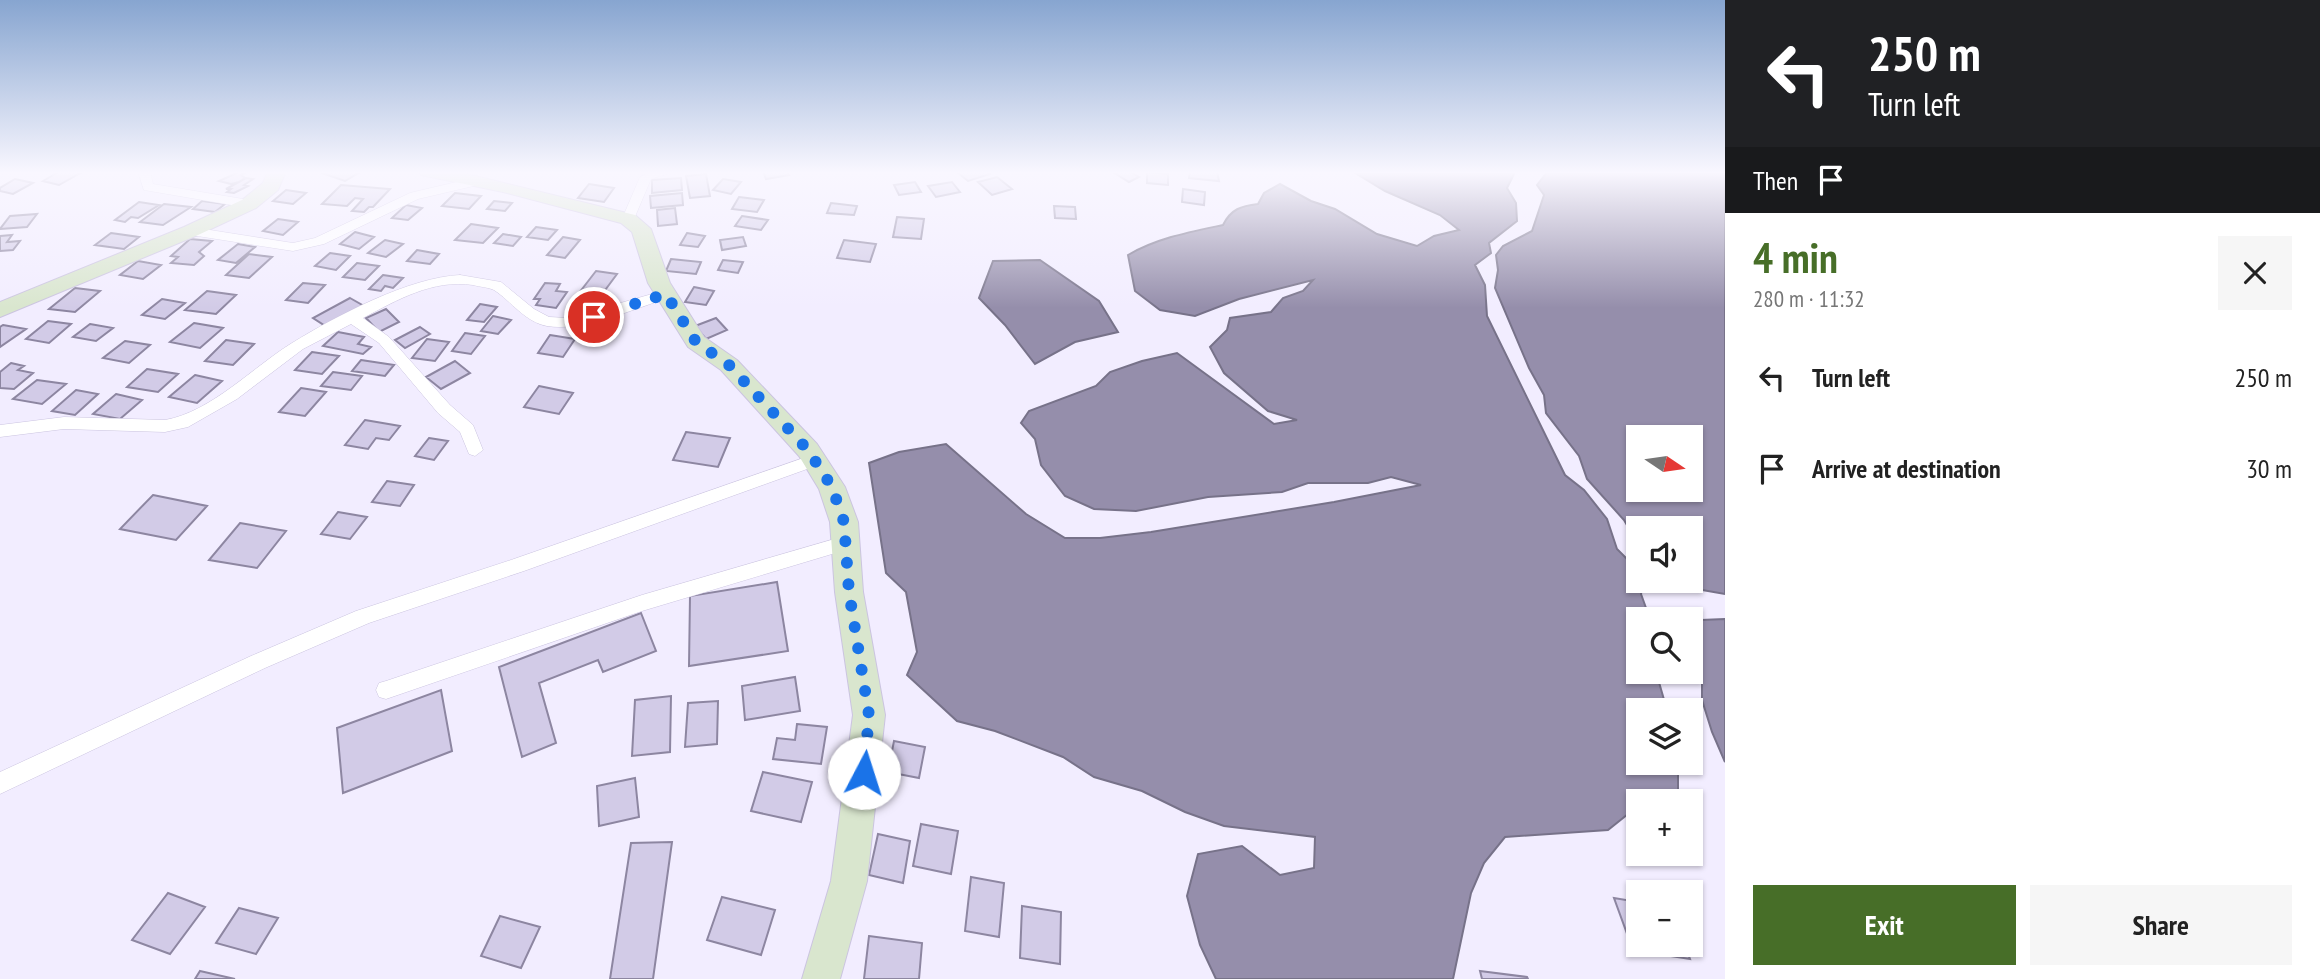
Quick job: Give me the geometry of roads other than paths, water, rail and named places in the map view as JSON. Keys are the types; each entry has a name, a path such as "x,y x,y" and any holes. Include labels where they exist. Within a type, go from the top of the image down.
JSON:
{"main road":[{"path":"1,308 222,217"},
{"path":"619,217 628,219 641,229 659,283 696,342 729,365 816,460 832,487 844,522 849,592 869,715 849,881 821,979"}],"street":[{"path":"191,231 293,247 318,241 370,217"},
{"path":"0,431 64,423 165,426 182,423 231,395 298,346 389,298 438,280 460,279 496,285 546,321 569,323 666,294"},
{"path":"353,318 384,340 444,409 467,429 475,450"},
{"path":"0,783 258,662 363,617 517,566 816,460"},
{"path":"386,690 642,603 845,543"}]}
